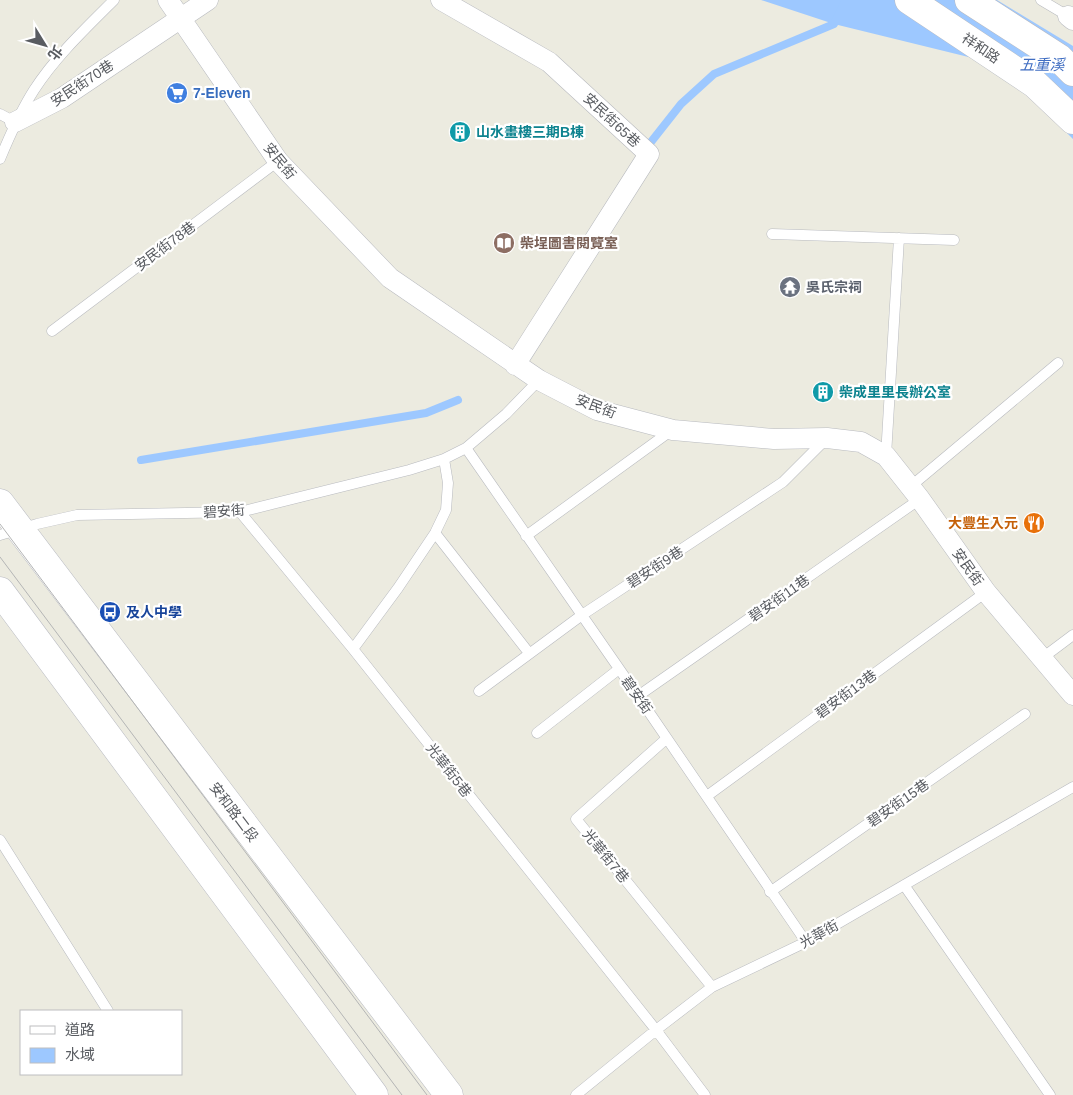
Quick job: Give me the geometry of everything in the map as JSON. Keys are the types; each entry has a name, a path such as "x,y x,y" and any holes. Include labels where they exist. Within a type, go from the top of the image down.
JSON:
{"main road":[{"name":"祥和路","path":"909,0 1035,84 1073,120"},
{"path":"969,0 1059,58 1073,72"},
{"name":"安和路二段","path":"0,503 10,532 449,1095"},
{"path":"0,590 374,1095"}],"street":[{"name":"安民街","path":"168,0 278,161 390,278 514,365 597,410 673,430 774,439 827,438 861,442 886,456 986,592 1073,695"},
{"path":"180,19 208,0"},
{"name":"安民街65巷","path":"441,0 549,62 649,154 514,365"},
{"name":"安民街70巷","path":"8,118 62,98 180,19"}],"lane":[{"path":"0,159 8,118 35,89 74,40 114,0"},
{"path":"1041,0 1070,18"},
{"name":"安民街78巷","path":"52,330 278,161"},
{"path":"772,234 954,240"},
{"path":"886,456 899,238"},
{"name":"碧安街11巷","path":"638,696 915,493 1058,363"},
{"name":"碧安街","path":"10,532 77,515 240,512 409,470 444,459 466,448 506,414 539,380"},
{"path":"526,536 673,430"},
{"name":"碧安街9巷","path":"479,691 582,615 783,482 827,438"},
{"name":"碧安街","path":"466,448 806,942"},
{"path":"353,649 398,588 435,533 446,510 448,483 444,459"},
{"name":"光華街5巷","path":"240,512 353,649 656,1030 705,1095"},
{"path":"435,533 529,653"},
{"name":"碧安街13巷","path":"707,796 986,592"},
{"path":"1041,659 1073,635"},
{"path":"537,733 618,669"},
{"name":"碧安街15巷","path":"770,892 1025,714"},
{"name":"光華街7巷","path":"666,739 576,819 712,987"},
{"name":"光華街","path":"576,1095 712,987 806,942 1073,787"},
{"path":"0,840 107,1010"},
{"path":"904,885 1050,1095"}],"water":[{"name":"五重溪","path":"761,0 997,0 1073,46 1073,139 997,64 834,24"}],"waterway":[{"path":"651,142 681,104 714,74 834,24 846,0"},
{"path":"141,460 426,413 458,400"}],"tram line":[{"path":"0,524 427,1095"},
{"path":"0,557 402,1095"}],"place":[{"name":"7-Eleven","path":"177,93"},
{"name":"山水畫樓三期B棟","path":"460,132"},
{"name":"柴埕圖書閱覽室","path":"504,243"},
{"name":"吳氏宗祠","path":"790,287"},
{"name":"柴成里里長辦公室","path":"823,392"},
{"name":"大豐生入元","path":"1034,523"},
{"name":"及人中學","path":"110,612"}]}
